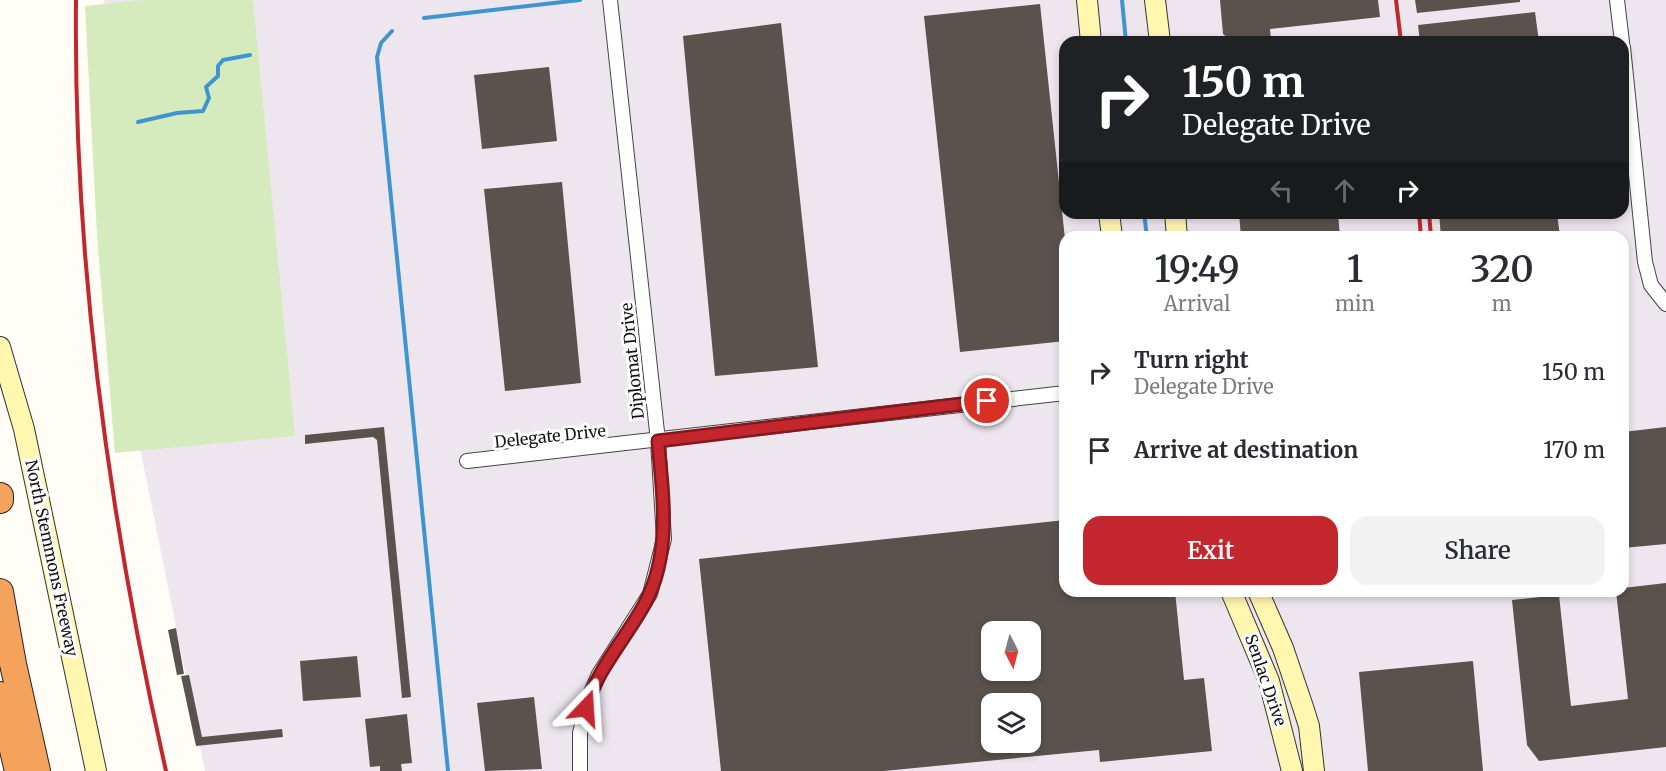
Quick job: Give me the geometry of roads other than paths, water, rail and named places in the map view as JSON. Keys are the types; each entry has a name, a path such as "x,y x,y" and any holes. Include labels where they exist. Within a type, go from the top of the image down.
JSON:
{"highway":[{"path":"0,592 13,664 37,771"},
{"path":"0,695 18,771"}],"street":[{"name":"Diplomat Drive","path":"580,771 580,733 589,697 599,674 645,604 659,564 664,522 658,441 610,0"},
{"path":"1087,0 1090,36"},
{"path":"1155,0 1159,36"},
{"path":"1617,0 1621,36"},
{"path":"1629,106 1645,262 1651,285 1666,304"},
{"name":"North Stemmons Freeway","path":"0,347 24,429 96,771"},
{"name":"Delegate Drive","path":"467,461 658,441 869,413 1059,394"},
{"name":"Senlac Drive","path":"1234,597 1256,646 1279,714 1293,771"},
{"name":"Senlac Drive","path":"1261,597 1309,726 1314,771"},
{"path":"1256,646 1277,636"}],"waterway":[{"path":"424,18 580,0"},
{"path":"1122,0 1125,36"},
{"path":"392,31 381,43 377,57 448,771"},
{"path":"138,122 177,113 203,111 209,98 206,87 218,76 218,66 223,60 250,55"},
{"path":"1145,219 1146,231"}],"railway":[{"path":"76,0 81,195 98,388 127,581 166,771"},
{"path":"1396,0 1400,36"},
{"path":"1420,219 1420,231"},
{"path":"1430,219 1430,231"}]}
